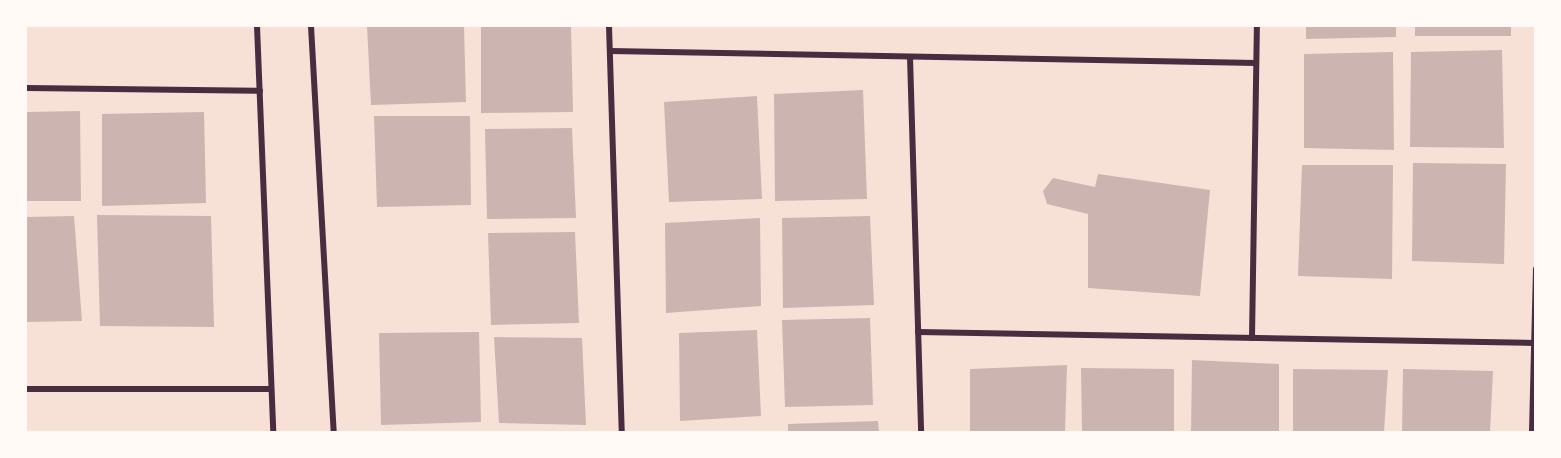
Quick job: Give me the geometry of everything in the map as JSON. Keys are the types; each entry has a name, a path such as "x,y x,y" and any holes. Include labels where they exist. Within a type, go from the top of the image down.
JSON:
{"street":[{"path":"257,26 273,432"},
{"path":"311,26 334,432"},
{"path":"609,26 622,432"},
{"path":"1252,338 1257,26"},
{"path":"610,51 1256,63"},
{"path":"909,57 921,432"},
{"path":"26,88 260,91"},
{"path":"1532,432 1536,269"},
{"path":"918,332 1534,343"},
{"path":"26,389 271,389"}],"building":[{"path":"367,26 464,26 466,102 371,105"},
{"path":"481,26 571,26 573,112 481,113"},
{"path":"1306,26 1396,26 1396,37 1306,39"},
{"path":"1415,26 1511,26 1511,36 1415,36"},
{"path":"1502,50 1504,148 1410,147 1411,52"},
{"path":"1393,52 1394,150 1304,148 1304,54"},
{"path":"863,90 867,199 775,201 774,94"},
{"path":"757,96 762,199 669,202 664,102"},
{"path":"80,111 81,201 26,201 26,112"},
{"path":"204,112 206,203 102,206 102,114"},
{"path":"374,116 470,116 471,205 377,207"},
{"path":"572,128 576,218 487,219 485,129"},
{"path":"1413,163 1506,164 1504,264 1412,261"},
{"path":"1302,165 1393,165 1392,279 1298,276"},
{"path":"1098,174 1210,190 1200,296 1088,288 1088,214 1047,204 1043,191 1053,178 1095,187"},
{"path":"97,215 211,216 214,327 100,326"},
{"path":"74,216 82,321 26,322 26,217"},
{"path":"870,216 874,305 783,308 782,218"},
{"path":"760,218 761,306 666,313 665,223"},
{"path":"575,232 579,323 491,325 488,233"},
{"path":"870,318 873,405 785,407 782,320"},
{"path":"757,330 761,416 680,421 679,333"},
{"path":"479,332 481,422 381,425 379,333"},
{"path":"494,337 582,338 586,425 499,423"},
{"path":"1192,360 1279,364 1279,432 1191,432"},
{"path":"1067,365 1065,432 970,432 970,369"},
{"path":"1081,368 1174,369 1174,432 1082,432"},
{"path":"1293,369 1388,370 1384,432 1293,432"},
{"path":"1403,369 1493,371 1490,432 1402,432"},
{"path":"878,421 879,432 788,432 788,424"}]}
